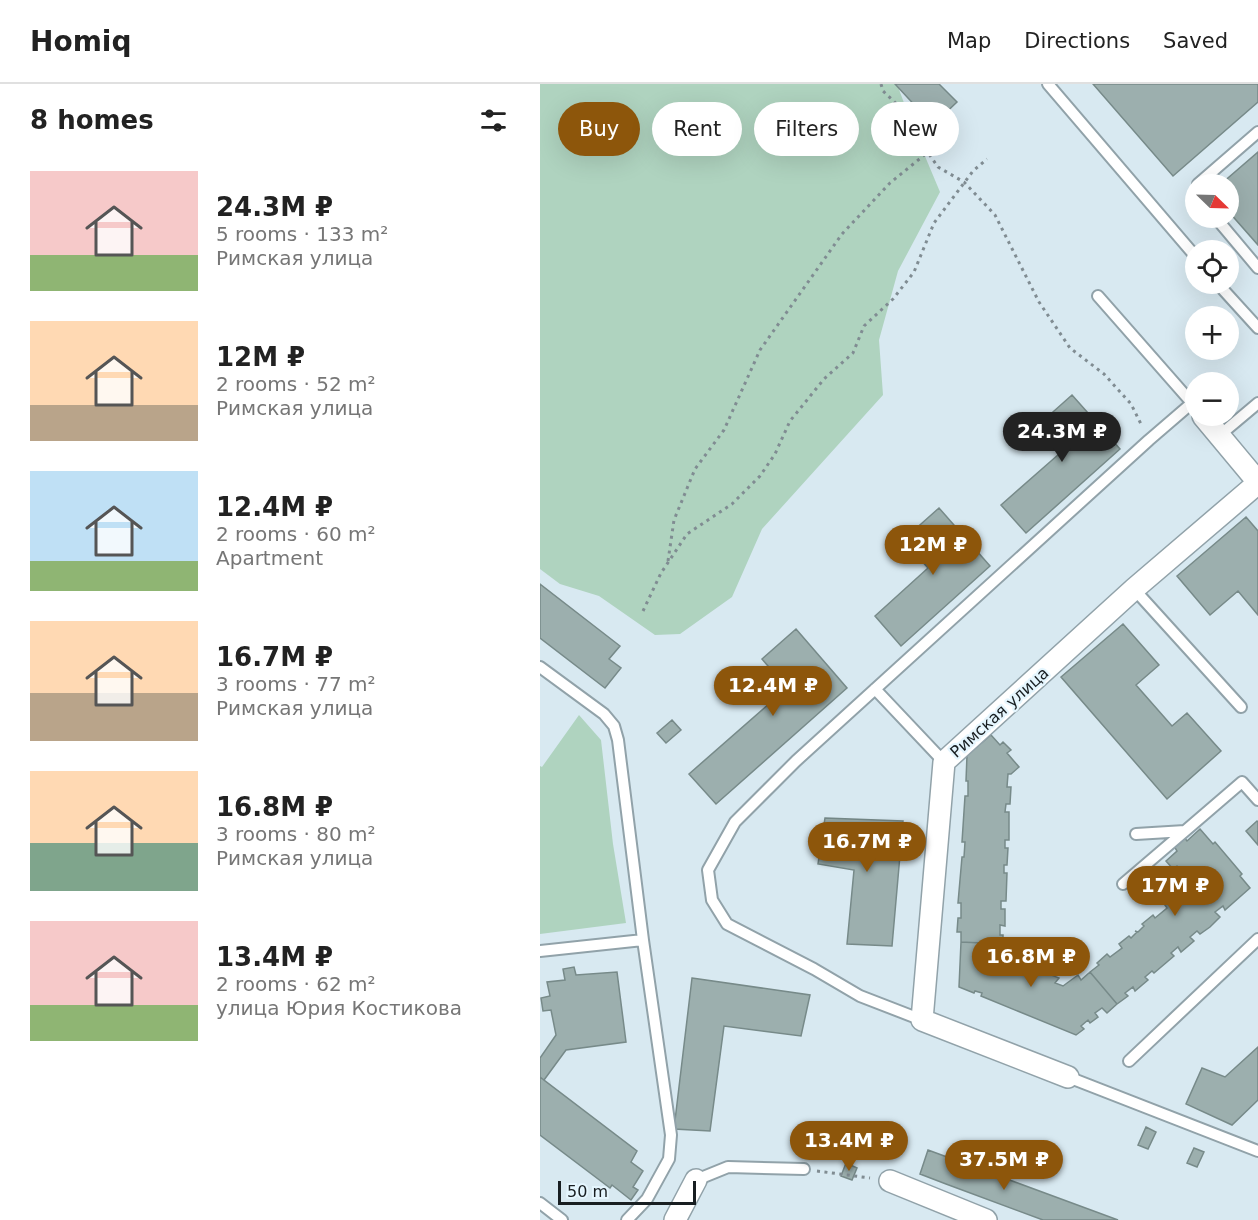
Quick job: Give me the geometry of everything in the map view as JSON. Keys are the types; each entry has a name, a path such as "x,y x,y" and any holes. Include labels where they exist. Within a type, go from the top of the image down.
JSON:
{"street":[{"path":"1212,426 1258,482"},
{"name":"Римская улица","path":"922,1020 944,762 1134,589 1258,482"},
{"path":"922,1020 1068,1077"},
{"path":"675,1220 696,1180"},
{"path":"890,1181 986,1220"}],"lane":[{"path":"1048,84 1185,245"},
{"path":"1211,174 1258,132"},
{"path":"1224,228 1258,268"},
{"path":"1227,294 1258,328"},
{"path":"1098,296 1185,394"},
{"path":"1220,435 1258,403"},
{"path":"922,1020 860,996 814,969 727,924 712,900 708,870 735,822 796,761 1149,440 1185,416"},
{"path":"1134,589 1241,707"},
{"path":"540,667 604,714 614,726 618,740 643,940 671,1135 669,1159 647,1198 627,1220"},
{"path":"875,689 944,762"},
{"path":"1123,884 1242,782 1258,800"},
{"path":"1136,834 1185,831"},
{"path":"1129,1061 1258,939"},
{"path":"540,951 643,940"},
{"path":"1068,1077 1258,1151"},
{"path":"696,1180 728,1167 804,1169"},
{"path":"540,1203 562,1220"}],"path":[{"path":"880,84 883,91 895,102"},
{"path":"668,563 674,520 695,469 724,430 760,350 842,234 890,183 923,156"},
{"path":"931,156 938,167 964,182 995,215 1039,302 1070,348 1104,374 1131,404 1149,440"},
{"path":"643,611 668,563 687,534 732,504 760,476 775,454 790,421 824,379 853,353 864,326 893,299 914,272 934,223 973,171 987,159"},
{"path":"804,1169 890,1181"}],"green space":[{"path":"540,84 897,84 904,102 871,102 871,156 925,156 940,192 898,271 879,340 883,395 762,529 732,597 680,634 655,635 599,596 560,584 540,569"},
{"path":"579,715 601,740 613,844 626,923 540,934 540,766 542,767"}],"building":[{"path":"895,84 939,84 957,102 912,102"},
{"path":"1093,84 1258,84 1258,102 1173,176"},
{"path":"1258,152 1258,245 1239,223 1239,174 1233,174"},
{"path":"1072,395 1120,449 1026,533 1001,505 1059,454 1036,427"},
{"path":"939,508 990,566 901,646 875,616 928,568 903,540"},
{"path":"1246,517 1258,531 1258,615 1238,591 1210,615 1177,576"},
{"path":"540,584 620,646 609,659 621,668 605,688 540,638"},
{"path":"1123,624 1159,665 1136,685 1172,726 1187,713 1221,751 1167,799 1061,677"},
{"path":"796,629 847,688 716,804 689,774 787,688 762,659"},
{"path":"672,720 681,730 666,743 657,733"},
{"path":"991,735 1000,745 1003,742 1011,750 1007,753 1019,767 1008,774 1007,787 1011,787 1010,804 1006,804 1005,812 1009,812 1009,840 1005,840 1005,848 1008,848 1007,865 1004,865 1004,873 1007,873 1006,901 1001,901 1001,909 1005,909 1005,926 1000,925 1003,944 961,942 961,932 957,932 958,918 961,918 961,903 958,903 965,842 962,842 965,796 968,796 967,755"},
{"path":"825,818 903,821 892,946 847,944 854,870 818,864"},
{"path":"1258,822 1258,845 1246,831"},
{"path":"1200,829 1213,844 1215,842 1242,874 1240,876 1250,888 1225,910 1223,906 1215,912 1220,917 1210,927 1200,934 1197,931 1190,937 1194,941 1181,952 1178,947 1171,953 1174,956 1154,973 1152,971 1145,977 1148,980 1135,991 1133,987 1125,993 1128,996 1117,1004 1090,972 1107,954 1110,957 1122,948 1119,944 1129,936 1131,938 1137,932 1135,931 1138,932 1144,926 1142,924 1153,915 1155,918 1167,908 1165,905 1175,896 1177,899 1191,886 1182,872 1177,874 1181,871 1177,866 1173,869 1166,861 1177,851 1174,846 1184,837 1187,841"},
{"path":"961,942 1003,944 1001,959 1010,962 1011,959 1059,978 1055,983 1063,986 1078,975 1081,980 1090,972 1117,1004 1107,1013 1102,1008 1095,1013 1098,1017 1090,1023 1088,1020 1081,1026 1084,1029 1076,1035 981,996 982,993 975,991 974,993 959,987"},
{"path":"574,967 576,975 617,972 626,1042 566,1050 544,1080 637,1151 631,1162 643,1171 633,1187 638,1190 631,1200 612,1185 610,1188 540,1135 540,1058 556,1035 551,1010 543,1011 541,998 550,996 547,982 565,980 563,969"},
{"path":"574,967 576,975 617,972 626,1042 566,1050 544,1080 540,1077 540,1058 556,1035 551,1010 543,1011 541,998 550,996 547,982 565,980 563,969"},
{"path":"692,978 810,995 801,1036 724,1026 710,1131 674,1129"},
{"path":"1258,1047 1258,1100 1232,1125 1186,1104 1202,1068 1225,1077"},
{"path":"1146,1127 1156,1132 1148,1149 1138,1145"},
{"path":"1194,1148 1204,1152 1197,1167 1187,1163"},
{"path":"928,1150 1118,1220 1043,1220 920,1174"},
{"path":"846,1163 857,1168 852,1180 841,1176"}]}
